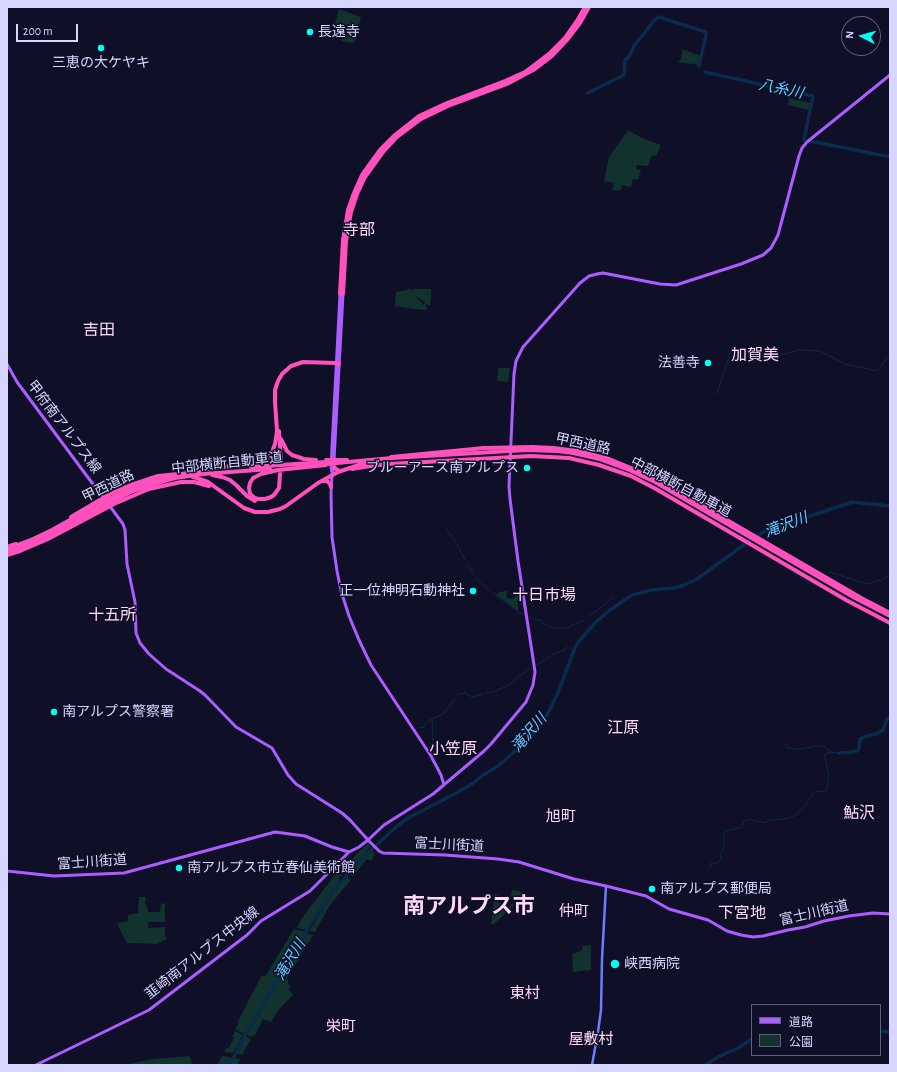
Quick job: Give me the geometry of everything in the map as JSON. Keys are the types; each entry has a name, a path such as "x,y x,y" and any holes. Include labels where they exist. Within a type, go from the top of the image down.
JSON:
{"highway":[{"path":"341,294 343,240 348,210 362,175 380,150 395,135 419,116 442,105 495,86 515,77 538,63 565,38 585,7"},
{"path":"341,294 346,241 351,212 365,177 383,152 397,137 421,119 448,106 507,84 535,69 552,56 567,40 580,23 589,7"},
{"path":"280,460 277,390 284,374 291,368 304,364 337,364"},
{"path":"278,431 285,448 292,456 326,463"},
{"path":"203,473 252,464 265,460 271,455 278,431"},
{"name":"甲西道路","path":"7,554 20,551 48,539 128,497 149,489 181,482 203,484 214,488 244,508 255,512 268,512 286,506 322,481 340,471 372,461 402,455 511,447 532,447 588,453 614,461 641,472 863,600 890,613"},
{"name":"中部横断自動車道","path":"7,548 47,533 102,502 132,488 164,478 187,473 508,450 542,450 580,454 628,469 655,482 856,598 890,616"},
{"name":"甲西道路","path":"332,475 356,468 379,465 541,456 569,458 599,465 625,474 631,472 634,478 846,600 890,623"},
{"name":"中部横断自動車道","path":"326,463 343,463 392,458"},
{"path":"203,473 226,478 233,482 251,499 262,502 270,501 279,493 282,484 281,474 278,488 274,495 265,500 255,498 250,494 249,488 253,478 261,474 278,470 326,463"},
{"path":"334,467 340,471"},
{"name":"中部横断自動車道","path":"7,554 54,533 123,496 159,482 203,473"},
{"name":"甲西道路","path":"7,548 56,526 103,498 131,485 164,475 185,474 208,482 221,493"},
{"path":"322,481 328,482 331,487"}],"main road":[{"path":"349,852 369,841 384,825 428,798 491,744 526,702 530,694 534,681 534,661 518,561 509,486 515,366 519,355 527,342 580,283 589,276 603,273 660,284 676,285 741,264 763,255 771,248 778,235 802,148 807,142 890,75"},
{"path":"332,475 331,467 341,294"},
{"name":"甲府南アルプス線","path":"7,364 14,378 123,524 125,530 130,583 135,602 136,633 140,643 149,654 166,669 206,696 236,727 272,748 288,775 296,784 342,813 369,841"},
{"path":"337,364 334,467 331,487 331,524 334,553 341,591 354,628 371,665 431,756 444,785"},
{"name":"富士川街道","path":"7,871 54,876 124,873 275,832 305,836 349,852"},
{"name":"富士川街道","path":"369,841 383,853 444,855 515,861 568,878 646,896 669,909 708,920 731,933 753,937 861,914 890,914"},
{"name":"韮崎南アルプス中央線","path":"36,1065 149,1010 248,935 261,920 310,891 349,852"},
{"path":"592,1065 601,1010 602,953 606,886"}],"green space":[{"path":"339,9 361,17 354,43 342,41 341,38 332,36"},
{"path":"682,49 701,56 699,65 678,62 680,61 683,51"},
{"path":"789,98 810,103 809,110 788,105"},
{"path":"628,130 642,138 661,145 656,156 652,155 648,166 637,165 636,169 641,170 638,180 633,179 631,187 622,185 620,191 612,190 614,183 604,181 609,157"},
{"path":"411,289 413,292 413,289 431,289 430,306 426,304 426,310 395,306 396,292","holes":["415,295 425,303 423,305"]},
{"path":"498,368 510,368 508,382 497,381"},
{"path":"507,591 506,598 514,599 515,594 519,594 517,602 518,611 496,594"},
{"path":"368,843 371,846 354,865 351,865 346,873 340,871"},
{"path":"372,851 375,853 371,861 367,859 353,876 349,874 359,863"},
{"path":"336,872 343,876 339,877 340,880 305,930 297,928 302,918 336,875"},
{"path":"346,877 351,879 350,881 330,905 315,932 309,931 328,901"},
{"path":"512,890 520,891 525,894 518,901 511,896"},
{"path":"495,894 499,895 497,902 510,907 511,904 514,905 494,924 491,924"},
{"path":"139,897 146,897 145,904 148,912 160,912 161,903 165,904 165,922 148,922 148,928 165,927 165,935 167,939 157,944 127,943 117,923 128,921 128,915 138,913"},
{"path":"294,929 307,932 294,956 307,934 313,935 287,978 289,985 291,986 289,990 293,995 279,1009 271,1022 263,1019 255,1035 252,1037 247,1035 282,975 251,1026 243,1034 235,1029 239,1023 237,1023 262,975 265,977"},
{"path":"591,945 591,970 573,972 572,954 581,951 583,946"},
{"path":"235,1031 243,1035 233,1053 224,1052 226,1048 228,1049 234,1038 232,1037"},
{"path":"246,1036 251,1039 242,1055 237,1054"},
{"path":"189,1056 192,1065 123,1065 153,1059"},
{"path":"222,1056 240,1059 237,1065 217,1065"}],"waterway":[{"name":"八糸川","path":"659,17 706,32 699,66"},
{"name":"八糸川","path":"588,93 624,75 625,60 629,57 634,46 657,18"},
{"name":"八糸川","path":"693,63 700,65"},
{"name":"八糸川","path":"705,72 813,96 804,140"},
{"name":"八糸川","path":"810,141 890,157"},
{"path":"717,394 731,350 739,352 747,350 763,351 778,355 798,350 820,351 845,364 877,371 890,354"},
{"name":"滝沢川","path":"230,1065 245,1035 306,934 308,927 332,893 357,863 408,818 472,784 498,766 520,747 532,735 547,715 557,695 575,648 580,640 596,622 610,610 632,595 652,590 674,588 697,579 765,531 852,502 890,506"},
{"path":"446,529 457,544 465,560"},
{"path":"467,563 474,575"},
{"path":"786,568 812,584 818,585"},
{"path":"827,575 830,572 867,584 881,580 890,575"},
{"path":"475,578 490,591"},
{"path":"493,593 518,612 525,615"},
{"path":"599,609 613,597"},
{"path":"589,615 597,611"},
{"path":"528,616 535,620 541,620 544,624 554,628 568,628 584,620"},
{"path":"536,666 554,654 565,650 567,646"},
{"name":"滝沢川","path":"570,648 574,650"},
{"path":"487,693 509,685 516,678 531,668"},
{"path":"459,695 465,693 472,697 483,694"},
{"path":"418,728 424,727 430,720 443,714 455,699"},
{"path":"839,753 857,751 859,749 860,739 883,730 887,719 890,718"},
{"path":"432,719 433,742"},
{"path":"782,744 786,744 788,748 795,749 824,746 830,752"},
{"path":"708,869 710,868 711,863 718,863 721,858 720,854 724,848 724,835 726,831 742,827 744,821 748,819 765,823 769,820 784,819 794,816 804,807 814,792 826,791 829,775 825,754 830,752 839,753"},
{"path":"881,1031 890,1032"},
{"path":"706,1065 751,1040"}],"tunnel":[{"path":"281,460 282,474"}],"place":[{"name":"長遠寺","path":"310,32"},
{"name":"三恵の大ケヤキ","path":"101,48"},
{"name":"法善寺","path":"708,363"},
{"name":"ブルーアース南アルプス","path":"527,468"},
{"name":"正一位神明石動神社","path":"473,591"},
{"name":"南アルプス警察署","path":"54,712"},
{"name":"南アルプス市立春仙美術館","path":"179,868"},
{"name":"南アルプス郵便局","path":"652,889"},
{"name":"峡西病院","path":"615,964"}],"district":[{"name":"寺部","path":"359,230"},
{"name":"吉田","path":"99,330"},
{"name":"加賀美","path":"755,355"},
{"name":"十日市場","path":"544,595"},
{"name":"十五所","path":"112,615"},
{"name":"江原","path":"623,728"},
{"name":"小笠原","path":"453,749"},
{"name":"鮎沢","path":"859,813"},
{"name":"旭町","path":"561,816"},
{"name":"南アルプス市","path":"469,906"},
{"name":"仲町","path":"574,911"},
{"name":"下宮地","path":"742,913"},
{"name":"東村","path":"525,993"},
{"name":"栄町","path":"341,1026"},
{"name":"屋敷村","path":"591,1039"}]}
